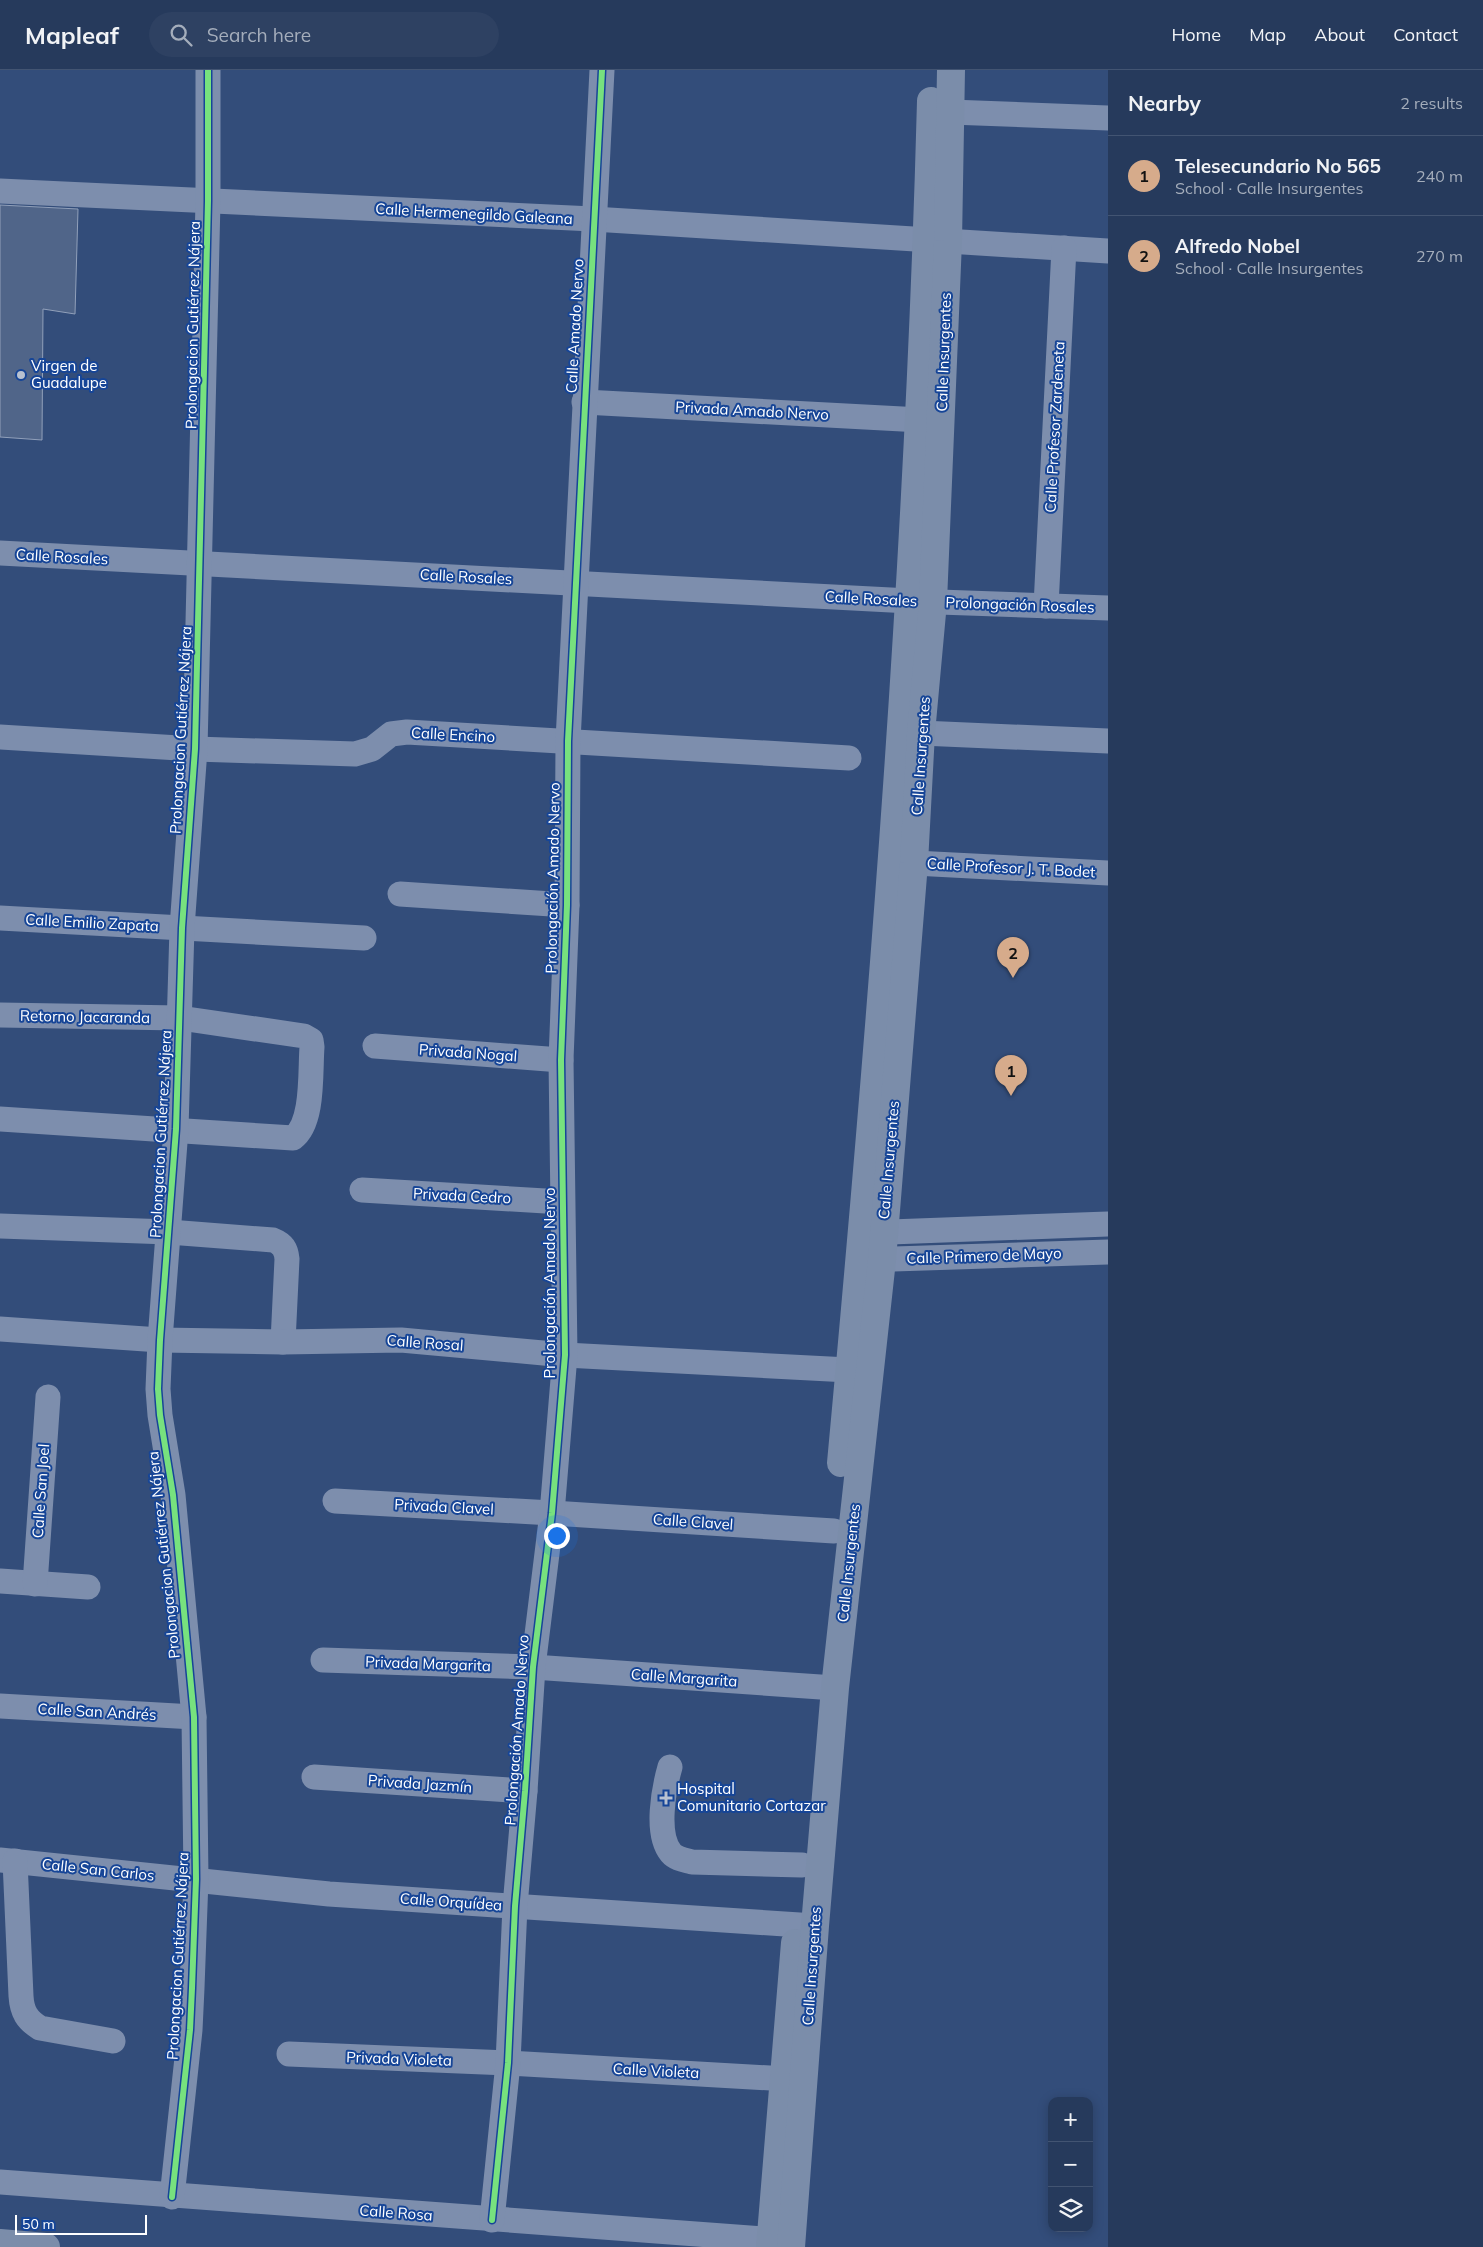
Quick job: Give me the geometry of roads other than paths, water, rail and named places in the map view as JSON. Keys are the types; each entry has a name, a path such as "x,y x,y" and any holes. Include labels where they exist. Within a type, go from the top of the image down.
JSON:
{"main road":[{"name":"Calle Insurgentes","path":"781,2244 827,1688 871,1260 922,601 938,240 932,70"},
{"name":"Calle Insurgentes","path":"873,1233 914,863 921,733 921,420 950,112 951,70"},
{"name":"Calle Insurgentes","path":"806,1926 802,1865 827,1688 834,1531 859,1371"},
{"path":"0,2243 46,2247"}],"street":[{"name":"Prolongacion Gutiérrez Nájera","path":"172,2197 190,2030 196,1879 194,1717 174,1495 160,1415 158,1389 176,1129 182,928 195,749 208,201 208,70"},
{"name":"Calle Amado Nervo","path":"576,583 602,70"},
{"path":"950,112 1108,118"},
{"name":"Calle Hermenegildo Galeana","path":"0,191 593,220 1108,251"},
{"name":"Calle Profesor Zardeneta","path":"1046,606 1064,248"},
{"name":"Privada Amado Nervo","path":"584,402 921,420"},
{"name":"Calle Rosales","path":"0,553 922,601"},
{"name":"Prolongación Amado Nervo","path":"492,2220 508,2063 515,1906 526,1792 533,1668 552,1513 565,1355 561,1060 567,906 568,741 576,583"},
{"name":"Prolongación Rosales","path":"922,601 1108,608"},
{"name":"Calle Encino","path":"0,737 195,749 355,754 372,749 391,734 407,732 849,758"},
{"path":"921,733 1108,741"},
{"name":"Calle Profesor J. T. Bodet","path":"914,863 1108,873"},
{"path":"400,894 567,906"},
{"name":"Calle Emilio Zapata","path":"0,918 364,938"},
{"name":"Retorno Jacaranda","path":"0,1015 180,1018 304,1036 311,1040 312,1047 307,1116 300,1133 293,1138 176,1129 0,1120"},
{"name":"Privada Nogal","path":"374,1046 561,1060"},
{"name":"Privada Cedro","path":"362,1190 562,1202"},
{"name":"Calle Primero de Mayo","path":"873,1233 1108,1224"},
{"path":"0,1226 169,1232 273,1240 280,1243 286,1250 287,1259 283,1342"},
{"name":"Calle Primero de Mayo","path":"871,1260 1108,1252"},
{"name":"Calle Rosal","path":"0,1329 160,1340 283,1342 400,1340 565,1355 859,1371"},
{"name":"Calle San Joel","path":"35,1584 48,1397"},
{"name":"Privada Clavel","path":"335,1501 552,1513"},
{"name":"Calle Clavel","path":"552,1513 834,1531"},
{"path":"0,1581 88,1587"},
{"name":"Privada Margarita","path":"323,1660 533,1668"},
{"name":"Calle Margarita","path":"533,1668 827,1688"},
{"name":"Calle San Andrés","path":"0,1706 194,1717"},
{"path":"670,1767 663,1798 662,1821 667,1846 671,1853 678,1858 692,1862 802,1865"},
{"name":"Privada Jazmín","path":"314,1777 526,1792"},
{"path":"7,1861 21,1996 25,2015 40,2028 113,2041"},
{"name":"Calle San Carlos","path":"7,1861 196,1879"},
{"name":"Calle Orquídea","path":"196,1879 329,1894 806,1926"},
{"name":"Privada Violeta","path":"290,2054 508,2063"},
{"name":"Calle Violeta","path":"508,2063 794,2079"},
{"name":"Calle Rosa","path":"0,2182 781,2244"}],"place":[{"name":"Virgen de Guadalupe","path":"21,375"},
{"name":"Alfredo Nobel","path":"1013,978"},
{"name":"Telesecundario No 565","path":"1011,1096"},
{"name":"Hospital Comunitario Cortazar","path":"666,1798"}]}
